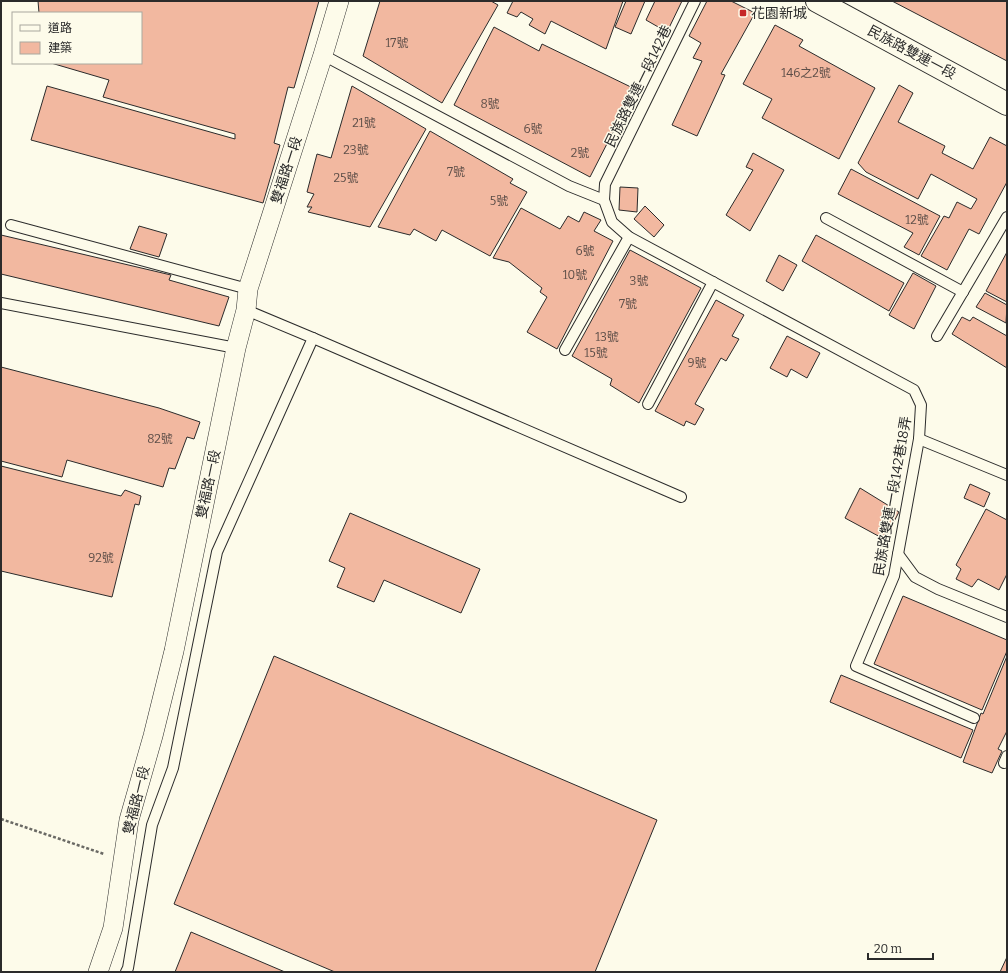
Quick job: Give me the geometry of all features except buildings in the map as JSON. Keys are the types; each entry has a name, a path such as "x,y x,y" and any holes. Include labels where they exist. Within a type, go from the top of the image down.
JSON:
{"main road":[{"name":"民族路雙連一段","path":"817,1 1007,104"}],"street":[{"name":"雙福路一段","path":"98,972 113,928 129,820 153,736 174,652 236,348 246,310 248,289 339,1"}],"lane":[{"name":"民族路雙連一段142巷","path":"605,184 695,1"},
{"path":"323,54 569,186 604,200"},
{"name":"民族路雙連一段142巷18弄","path":"605,184 604,200 612,222 629,237 914,390 921,405 920,439 894,576 856,666 974,718"},
{"path":"937,336 1007,217"},
{"path":"826,218 963,292"},
{"path":"11,225 248,289"},
{"path":"565,350 629,237"},
{"path":"648,404 713,282"},
{"path":"1,303 236,348"},
{"path":"246,310 681,497"},
{"path":"126,972 128,968 152,825 173,768 217,552 313,338"},
{"path":"920,439 1007,474"},
{"path":"898,554 915,577 938,589 1007,617"}],"path":[{"path":"1,819 123,860"}],"place":[{"name":"花園新城","path":"743,13"}]}
